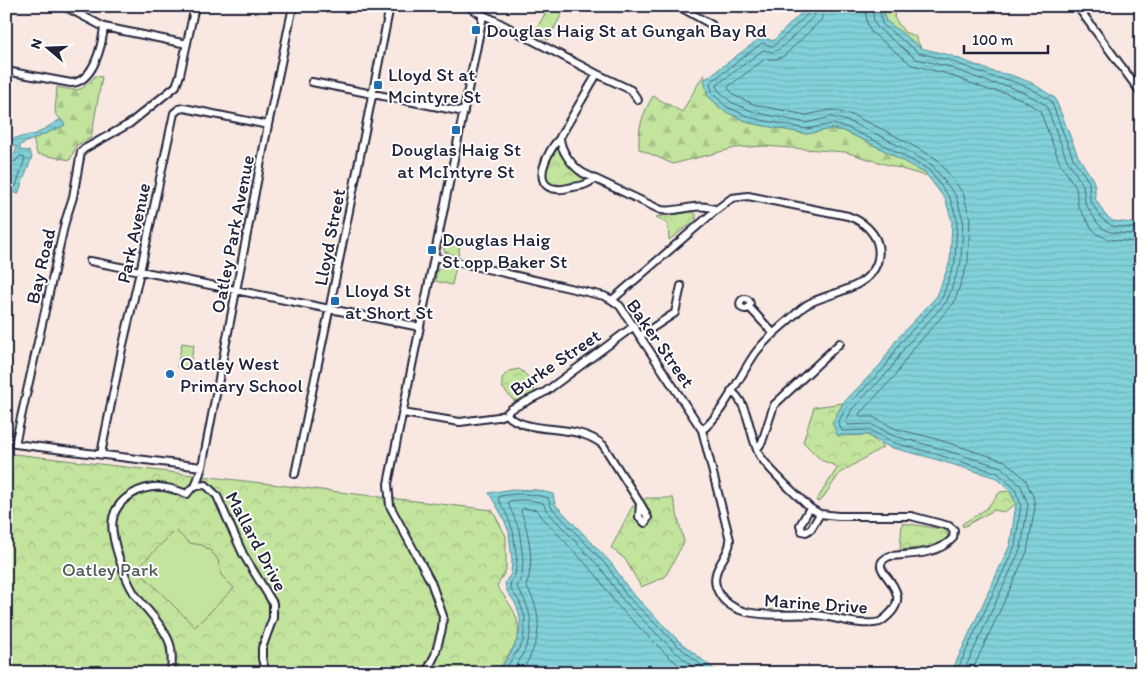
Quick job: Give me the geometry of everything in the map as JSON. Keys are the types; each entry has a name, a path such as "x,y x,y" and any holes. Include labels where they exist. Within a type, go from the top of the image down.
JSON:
{"street":[{"path":"64,6 104,27 187,44 194,6"},
{"name":"Oatley Park Avenue","path":"202,467 293,6"},
{"name":"Lloyd Street","path":"295,474 330,310 390,6"},
{"path":"467,6 482,16 490,18 631,90 638,100"},
{"path":"678,6 712,25"},
{"path":"1077,6 1141,93"},
{"path":"426,673 436,655 443,616 431,582 390,506 388,484 482,16"},
{"path":"6,71 71,83 80,81 91,69 101,46 104,27"},
{"name":"Bay Road","path":"101,454 15,444 65,222 73,197 81,152 129,124 174,88 180,78 187,44"},
{"path":"594,179 587,185 558,189 552,188 545,183 542,168 552,147 559,139 597,74"},
{"path":"312,82 464,112"},
{"name":"Park Avenue","path":"101,454 172,116 176,110 184,108 268,125"},
{"path":"559,139 562,148 575,168 594,179 661,210 702,206 716,210"},
{"path":"612,300 732,198 748,196 848,216 866,225 876,239 878,256 874,268 868,277 806,305 774,334 756,352 714,419 702,430"},
{"name":"Baker Street","path":"435,257 612,300 623,310 702,430 730,540 729,548"},
{"path":"90,261 420,327"},
{"path":"640,336 675,313 681,286"},
{"path":"749,307 774,334"},
{"name":"Burke Street","path":"402,413 460,422 498,417 506,414 511,409 540,396 634,326"},
{"path":"757,449 762,442 774,405 840,343"},
{"name":"Marine Drive","path":"729,548 717,568 715,580 721,596 736,608 763,615 809,614 876,623 884,620 898,601 897,590 881,570 884,560 890,556 938,549 952,540 955,534 954,530 949,526 911,516 856,517 820,514 810,508 763,460 757,449 740,399 731,391"},
{"path":"506,414 511,420 522,424 578,432 596,439 603,445 640,503"},
{"path":"101,454 202,467 195,487"},
{"name":"Mallard Drive","path":"202,467 206,486 218,496 243,554 273,603 273,618 262,648 262,659 266,673"},
{"name":"Mallard Drive","path":"171,673 172,661 169,641 157,619 139,600 129,583 114,541 113,519 119,506 135,492 148,487 162,486 187,494 190,489 206,486"},
{"path":"810,508 800,525 802,532 810,531 820,514"}],"green space":[{"path":"549,6 566,6 548,40 532,31 536,30"},
{"path":"883,6 897,6 894,17 904,32 915,36 921,48 885,20"},
{"path":"704,74 708,96 724,111 750,123 807,134 831,129 844,131 880,148 926,174 925,176 845,152 764,146 735,148 673,164 639,149 641,121 653,96 682,112"},
{"path":"95,76 102,77 91,138 77,145 70,160 37,154 33,139 65,125 55,113 57,87 74,90 82,88"},
{"path":"559,149 574,170 586,179 585,182 566,186 557,186 549,183 546,179 545,170 549,159"},
{"path":"691,212 696,214 696,220 669,240 668,224 656,217"},
{"path":"444,236 461,239 458,256 445,252 442,245"},
{"path":"446,265 456,266 452,285 435,281 437,270"},
{"path":"182,343 194,345 189,370 177,367"},
{"path":"519,369 529,379 535,392 519,403 513,400 502,387 502,378 509,371"},
{"path":"843,403 832,423 868,435 883,447 840,473 820,502 816,501 838,467 821,460 803,442 814,407"},
{"name":"Oatley Park","path":"6,453 492,510 506,536 506,570 497,586 515,613 519,628 518,636 501,668 497,668 493,673 6,673"},
{"path":"1010,491 1016,504 1004,512 994,510 963,527 962,524 986,509 1000,492"},
{"path":"646,498 673,498 684,542 665,577 641,587 625,559 611,548 632,507"},
{"path":"902,523 942,529 947,531 948,537 935,546 900,550"},
{"path":"175,530 189,543 202,545 211,551 218,560 221,575 234,588 195,627 137,569"}],"water":[{"path":"808,6 883,6 885,20 921,48 949,55 994,72 1011,75 1032,83 1055,98 1078,156 1093,180 1095,198 1105,215 1113,221 1141,224 1141,673 951,673 1010,545 1016,504 1010,491 997,478 889,447 868,435 838,436 832,423 843,403 881,364 896,340 937,296 950,261 952,221 945,199 926,174 880,148 844,131 831,129 807,134 750,123 724,111 708,96 704,80 762,37 773,41"},
{"path":"61,119 65,125 20,145 20,150 29,151 32,157 18,194 6,189 6,171 9,159 15,154 16,146 6,146 6,140 36,134"},
{"path":"512,489 537,490 553,494 555,504 612,564 630,591 680,642 719,673 497,673 513,649 517,640 520,622 519,612 507,592 505,582 511,574 512,561 509,532 503,517 489,493"}],"place":[{"name":"Douglas Haig St at Gungah Bay Rd","path":"476,30"},
{"name":"Lloyd St at Mcintyre St","path":"378,85"},
{"name":"Douglas Haig St at McIntyre St","path":"456,130"},
{"name":"Douglas Haig St opp Baker St","path":"432,250"},
{"name":"Lloyd St at Short St","path":"335,301"},
{"name":"Oatley West Primary School","path":"170,374"}]}
